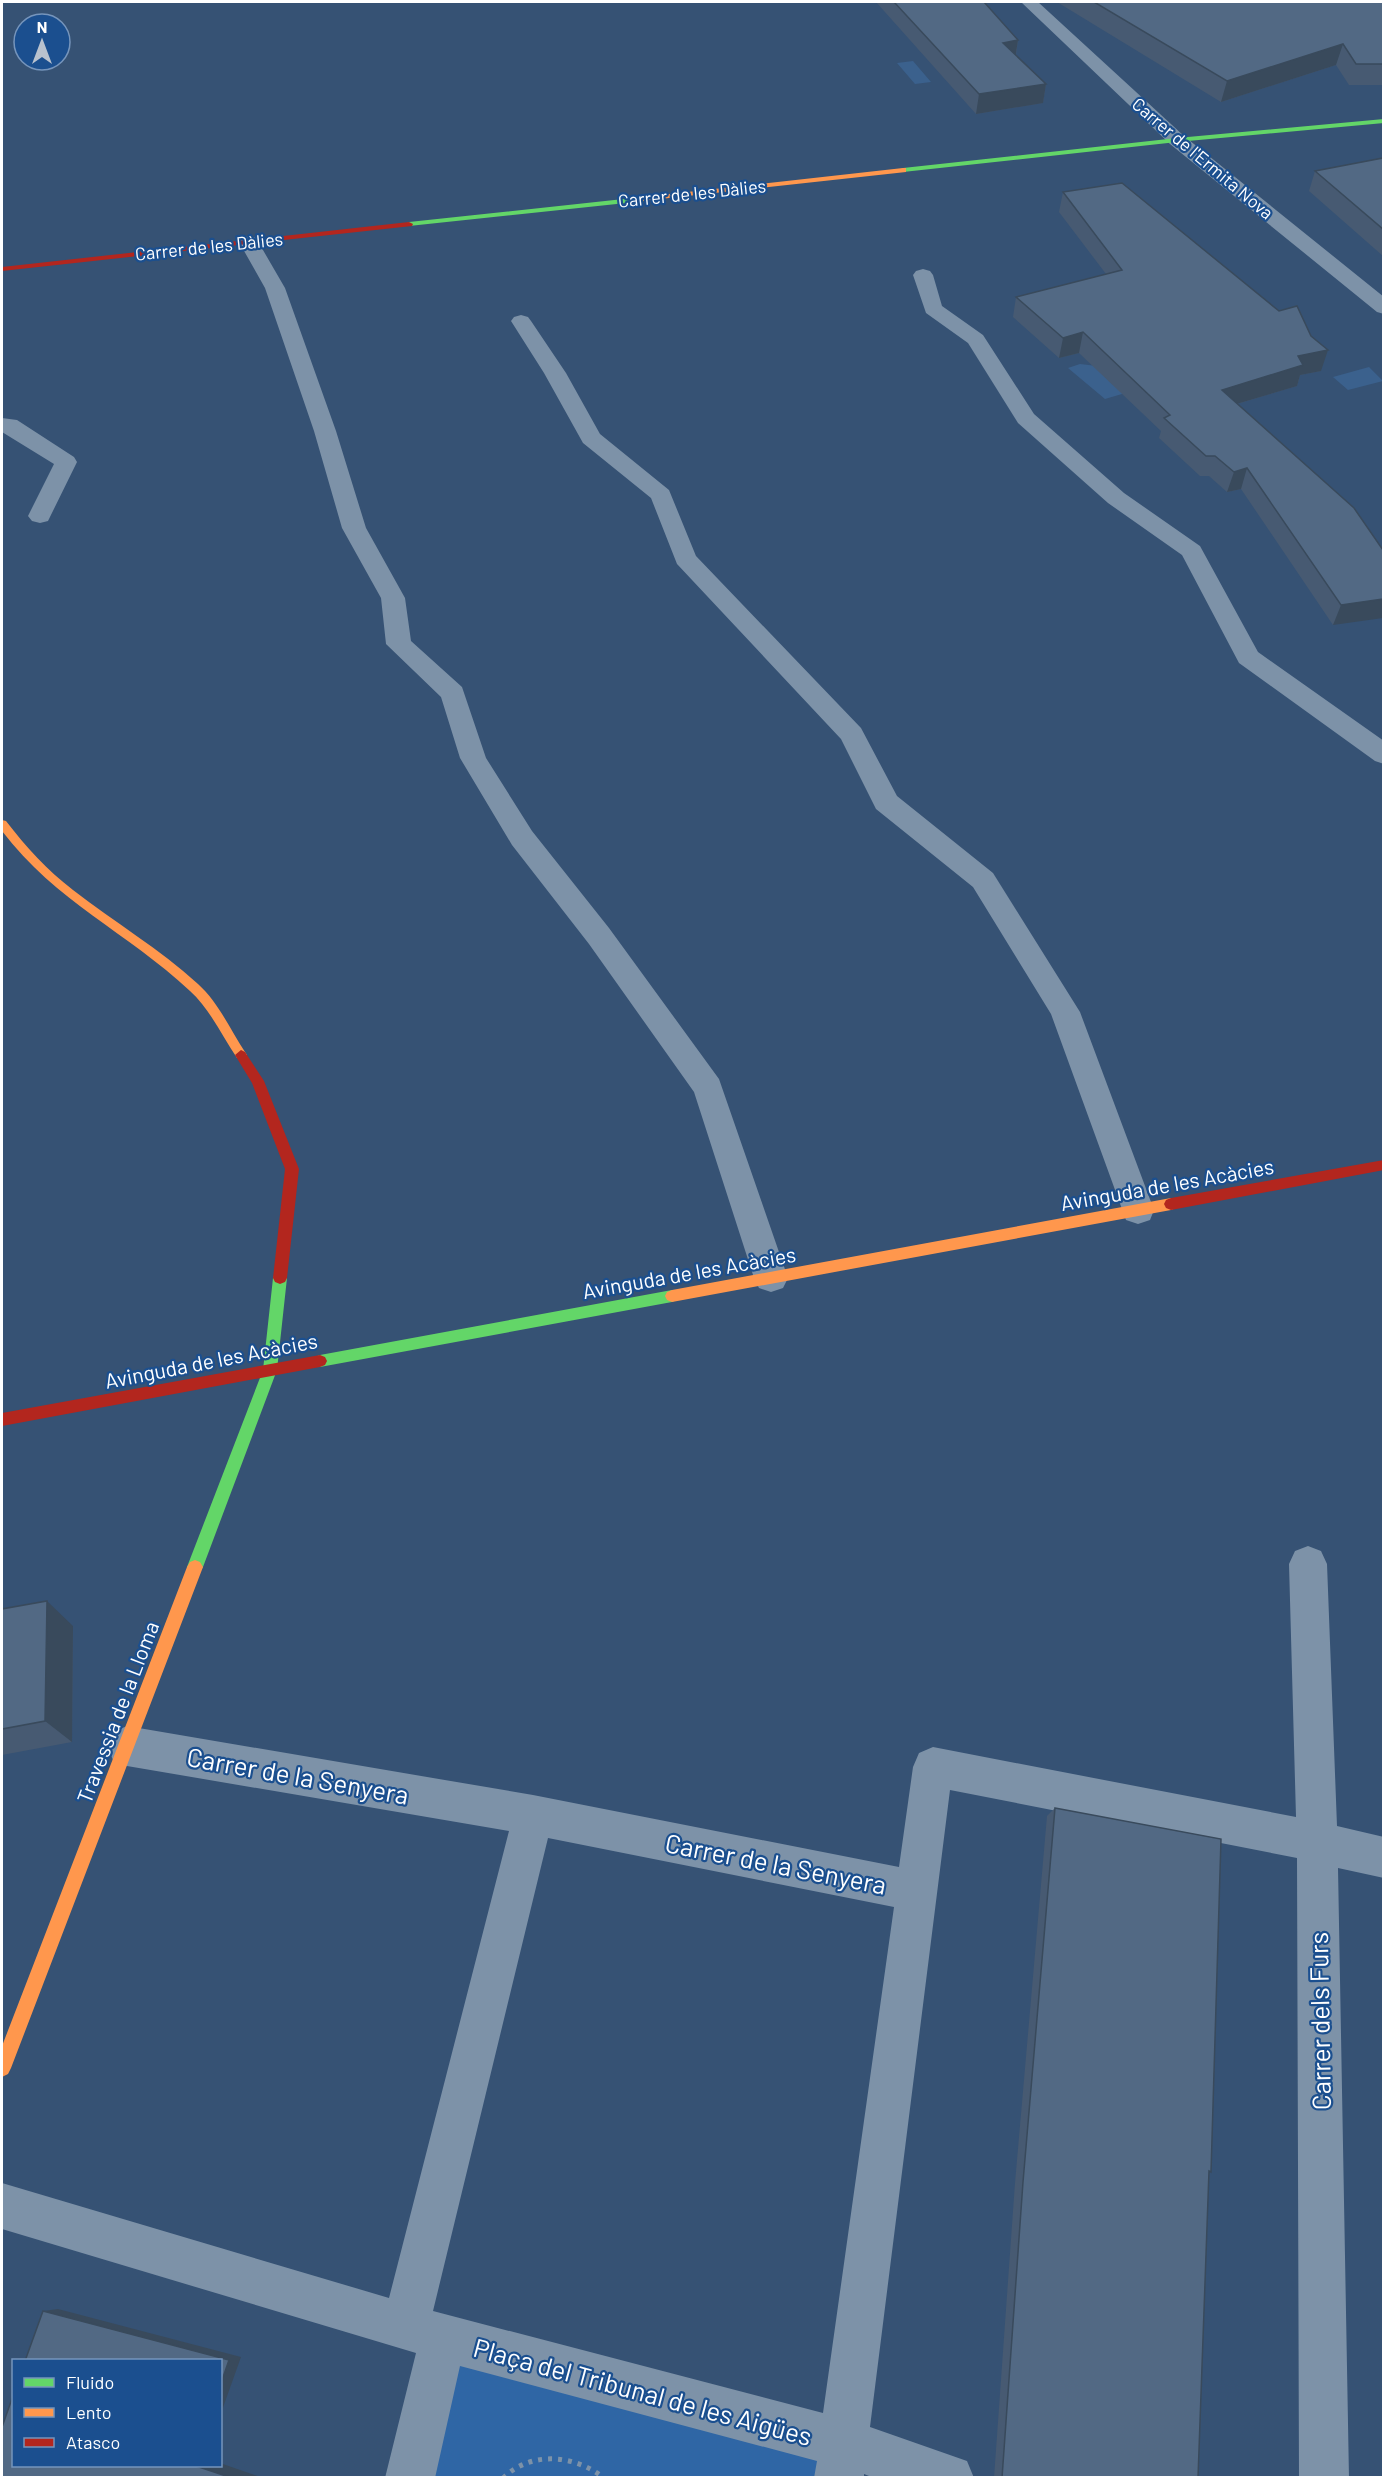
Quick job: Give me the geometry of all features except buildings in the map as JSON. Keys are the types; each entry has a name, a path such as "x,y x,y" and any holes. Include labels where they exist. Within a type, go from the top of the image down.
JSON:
{"street":[{"name":"Carrer de l'Ermita Nova","path":"1029,2 1177,140 1383,308"},
{"name":"Carrer de les Dàlies","path":"2,269 1177,140 1383,121"},
{"path":"249,242 276,288 325,431 354,528 393,598 399,644 453,693 473,758 522,838 599,936 708,1088 771,1278"},
{"path":"922,275 933,309 976,339 1026,418 1116,498 1191,551 1248,657 1383,755"},
{"path":"521,321 555,373 591,438 661,495 685,559 852,734 886,802 983,880 1065,1012 1138,1210"},
{"path":"2,425 9,424 66,462 40,516"},
{"name":"Travessia de la Lloma","path":"2,824 15,843 86,908 196,988 258,1082 292,1169 270,1371 2,2068"},
{"name":"Avinguda de les Acàcies","path":"2,1420 1383,1165"},
{"name":"Carrer dels Furs","path":"1308,1564 1317,1842 1324,2478"},
{"name":"Carrer de la Senyera","path":"127,1746 533,1815 917,1891 933,1767 1317,1842"},
{"path":"410,2478 424,2333 533,1815"},
{"path":"1317,1842 1383,1858"},
{"path":"841,2460 917,1891"},
{"name":"Plaça del Tribunal de les Aigües","path":"2,2206 841,2460 950,2478"}],"path":[{"path":"503,2478 535,2461 563,2457 591,2466 604,2478"}],"shaded area":[{"path":"913,61 931,82 915,84 897,63"},
{"path":"1080,364 1097,366 1159,383 1105,399 1068,368"},
{"path":"1369,367 1383,381 1348,390 1333,377"},
{"path":"443,2338 843,2443 839,2477 410,2478"}],"traffic: fast":[{"path":"903,170 1177,140 1384,121"},
{"path":"409,224 642,199"},
{"path":"195,1567 270,1370 280,1278"},
{"path":"320,1361 672,1296"}],"traffic: slow":[{"path":"642,199 903,170"},
{"path":"2,824 21,849 67,892 194,987 241,1055"},
{"path":"672,1296 1171,1204"},
{"path":"2,2068 195,1567"}],"traffic: jam":[{"path":"2,269 409,224"},
{"path":"241,1055 258,1081 292,1169 280,1278"},
{"path":"1171,1204 1384,1165"},
{"path":"2,1420 320,1361"}]}
